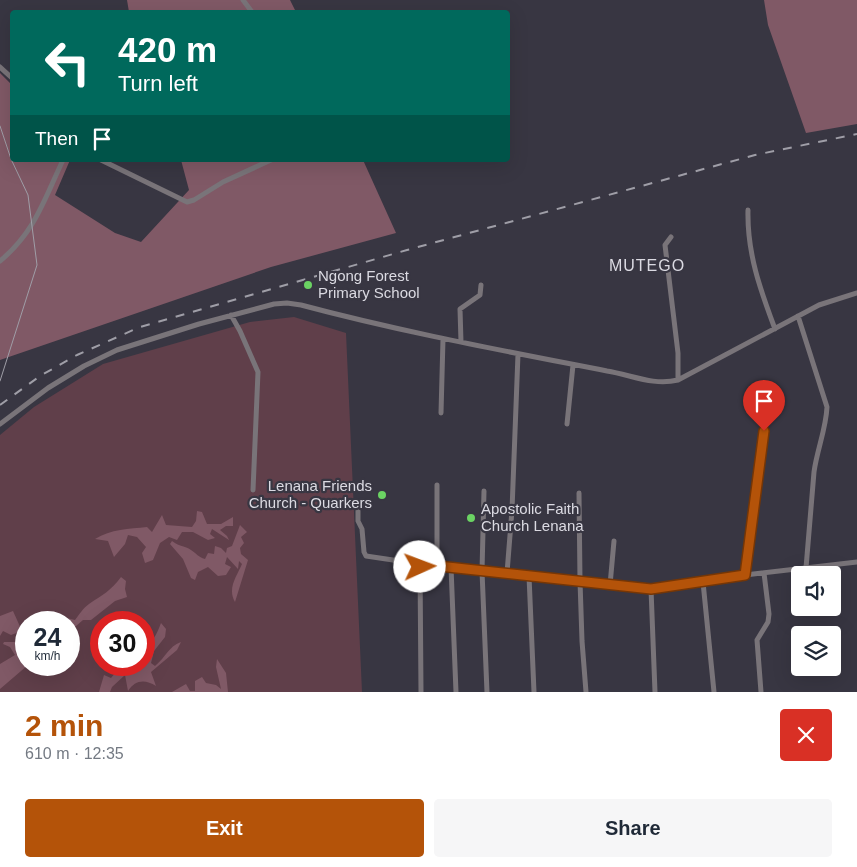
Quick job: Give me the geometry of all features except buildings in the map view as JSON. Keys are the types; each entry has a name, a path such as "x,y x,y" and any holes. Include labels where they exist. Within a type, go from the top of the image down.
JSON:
{"street":[{"path":"0,67 10,76"},
{"path":"0,261 19,244 33,224 62,162"},
{"path":"105,162 186,202 194,200 223,182 267,162"},
{"path":"748,210 749,244 761,291 775,329"},
{"path":"671,237 665,245 678,353 678,380"},
{"path":"461,342 460,309 480,296 481,286"},
{"path":"0,424 48,388 84,366 117,350 267,305 287,303 443,339 609,371 652,382 668,383 678,380 819,305 857,293"},
{"path":"231,315 258,372 253,490"},
{"path":"798,316 827,407 816,457 806,566"},
{"path":"441,413 443,339"},
{"path":"507,574 512,510 518,354"},
{"path":"567,424 573,365"},
{"path":"745,575 764,431"},
{"path":"437,566 438,485"},
{"path":"484,491 482,571 487,692"},
{"path":"579,493 582,641 586,692"},
{"path":"358,506 358,521 362,529 366,556 420,564 651,589 791,570"},
{"path":"610,585 614,542"},
{"path":"823,566 857,562"},
{"path":"420,564 421,692"},
{"path":"451,567 456,692"},
{"path":"762,692 757,640 768,622 769,614 764,574"},
{"path":"529,576 534,692"},
{"path":"703,582 714,692"},
{"path":"651,589 655,692"}],"shaded area":[{"path":"127,0 290,0 295,10 129,10"},
{"path":"764,0 857,0 857,124 806,133 768,25"},
{"path":"0,73 10,83 10,162 69,162 55,195 115,233 141,242 189,190 182,162 364,162 396,233 271,267 0,360"},
{"path":"294,317 346,333 362,692 0,692 0,435 34,407 103,364 250,322"},
{"path":"197,511 202,512 207,524 221,524 233,517 233,526 226,526 220,530 229,540 212,529 210,534 215,538 208,540 193,532 182,532 177,540 169,537 160,543 153,560 145,563 142,553 146,547 137,537 128,535 125,544 114,557 108,541 95,539 107,533 127,529 147,527 152,532 162,515 166,525 192,527 196,521"},
{"path":"240,525 247,532 241,537 244,543 240,548 241,554 248,560 235,602 232,587 242,564 239,561 238,569 227,557 225,564 231,567 226,575 218,576 208,567 198,572 195,580 191,578 183,559 170,544 172,541 205,559 208,553 214,554 215,546 221,548 226,553 227,548 232,546"},
{"path":"121,577 126,581 127,597 115,601 102,611 90,611 90,620 83,620 80,623 80,614 85,607"},
{"path":"13,611 15,615 15,634 11,635 3,631 0,636 0,616"},
{"path":"161,623 166,629 165,637 155,650 155,636"},
{"path":"4,642 15,642 15,655 10,647 3,644"},
{"path":"181,642 177,650 155,669 155,666 170,649"},
{"path":"15,655 15,676 0,689 0,664"},
{"path":"217,659 226,673 228,692 172,692 186,684 190,691 195,691 195,681 202,677 206,683 216,685 221,689 216,667"},
{"path":"104,676 111,678 113,676 124,676 112,687 110,692 99,692"},
{"path":"125,676 152,676 156,686 148,682 140,682 128,691"}],"tram line":[{"path":"0,126 10,156"},
{"path":"0,381 37,265 28,195 12,162"}],"railway":[{"path":"0,405 40,376 77,355 140,327 407,250 755,155 857,134"}],"place":[{"name":"Ngong Forest Primary School","path":"308,285"},
{"name":"Lenana Friends Church - Quarkers","path":"382,495"},
{"name":"Apostolic Faith Church Lenana","path":"471,518"}],"district":[{"name":"MUTEGO","path":"647,265"}],"route":[{"path":"420,567 420,564 651,589 745,575 764,431"}]}
